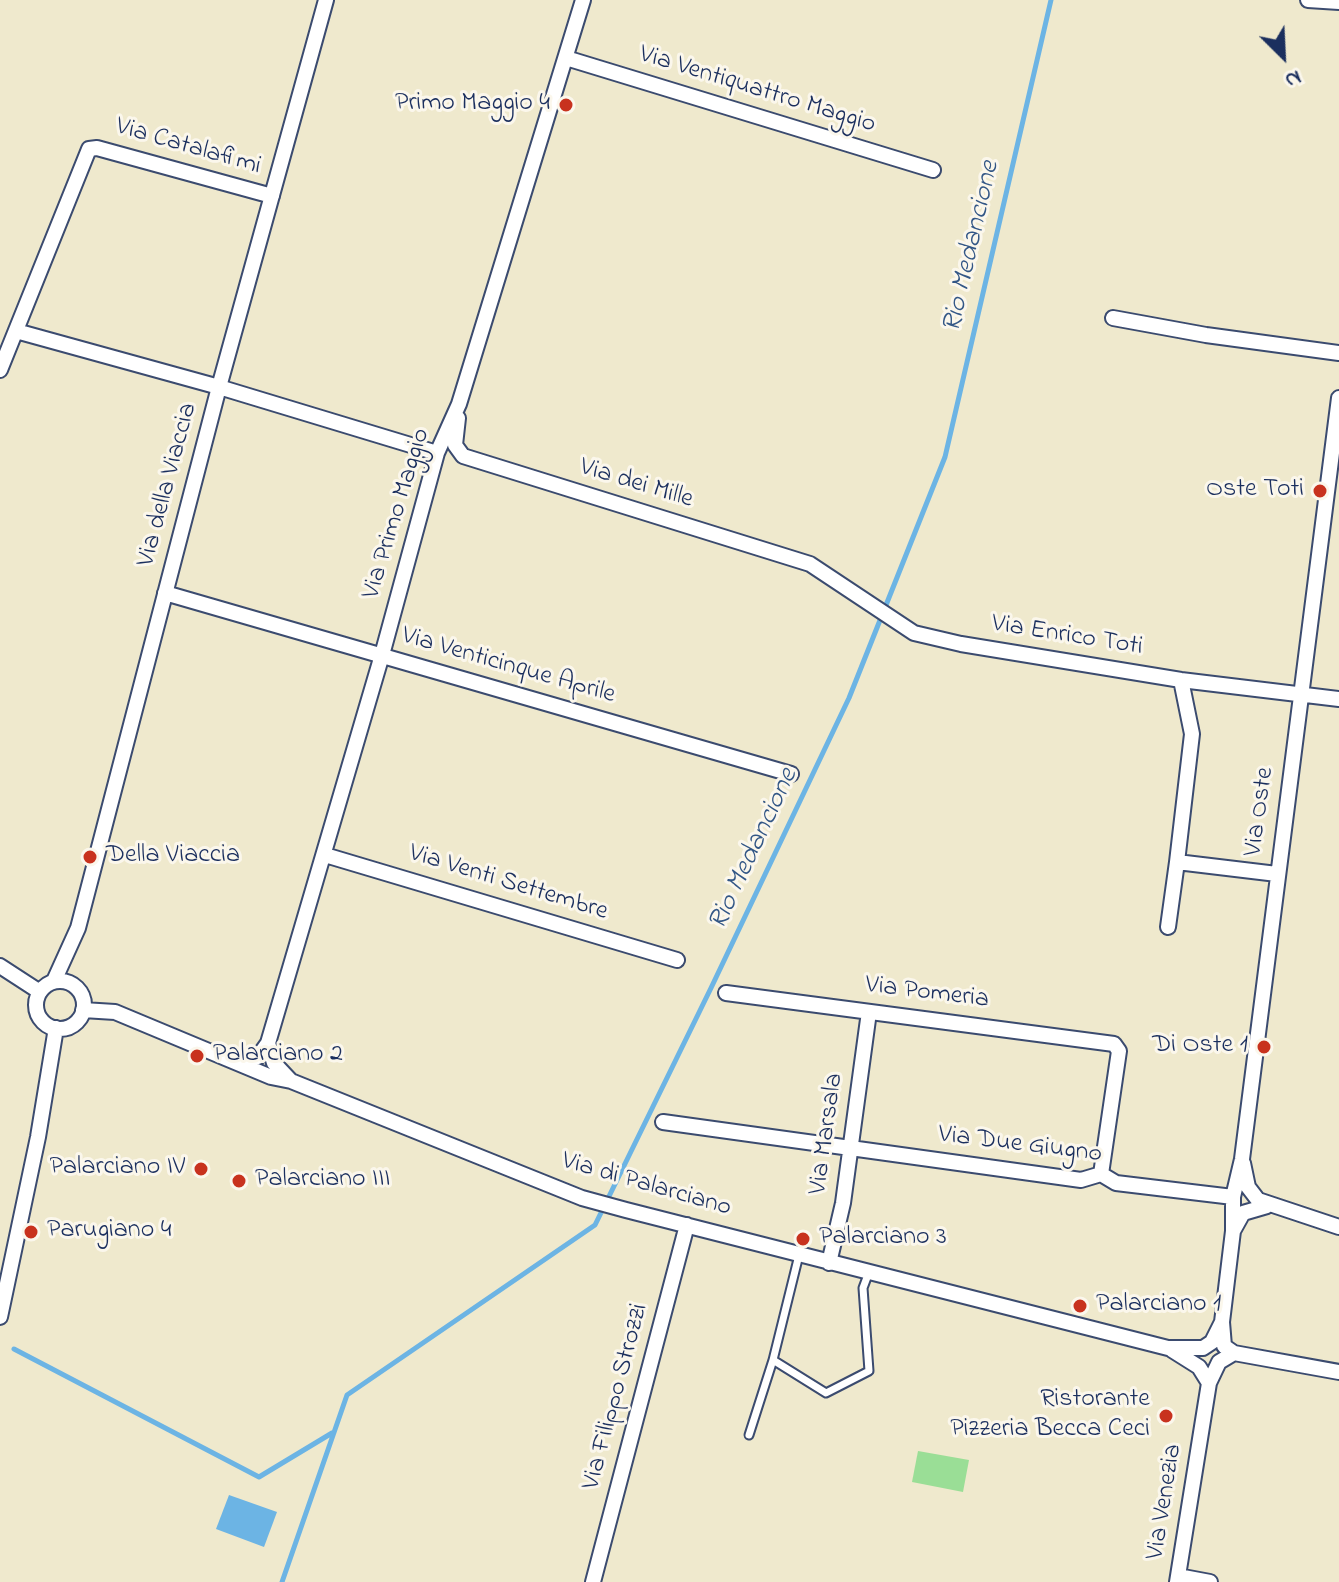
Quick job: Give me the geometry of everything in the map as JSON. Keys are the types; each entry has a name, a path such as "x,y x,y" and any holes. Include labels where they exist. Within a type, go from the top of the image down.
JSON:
{"street":[{"name":"Via della Viaccia","path":"54,981 78,928 219,387 326,0"},
{"name":"Via Primo Maggio","path":"268,1043 325,855 437,453 459,404 583,0"},
{"path":"1308,0 1339,2"},
{"name":"Via Ventiquattro Maggio","path":"566,58 933,170"},
{"name":"Via Catalafimi","path":"0,370 89,149 97,148 272,196"},
{"path":"1113,318 1206,335 1339,353"},
{"path":"16,331 219,387 437,453"},
{"name":"Via Oste","path":"1234,1353 1224,1346 1222,1322 1233,1231 1233,1197 1242,1159 1277,874 1334,467 1339,398"},
{"name":"Via dei Mille","path":"459,404 455,445 463,456 810,564 842,584"},
{"name":"Via Enrico Toti","path":"842,584 897,624 940,640 1181,680 1339,699"},
{"name":"Via Venticinque Aprile","path":"165,593 791,774"},
{"path":"1168,927 1192,734 1181,680"},
{"name":"Via Venti Settembre","path":"325,855 677,960"},
{"path":"1177,862 1277,874"},
{"path":"0,966 40,992"},
{"path":"54,981 71,983 77,988 83,1010 76,1023 56,1028 38,1015 40,992 54,981"},
{"name":"Via Pomeria","path":"726,993 1110,1042 1119,1051 1101,1174"},
{"name":"Via di Palarciano","path":"83,1010 115,1012 271,1077 291,1081 582,1198 1168,1348 1203,1348 1212,1342"},
{"name":"Via Marsala","path":"829,1263 839,1229 869,1012"},
{"path":"0,1317 38,1137 56,1028"},
{"path":"234,1060 258,1057 268,1043"},
{"path":"268,1043 274,1063 291,1081"},
{"name":"Via Due Giugno","path":"663,1122 1081,1180 1101,1174 1116,1183 1233,1197"},
{"path":"1242,1159 1248,1187 1267,1206 1339,1227"},
{"path":"1233,1231 1243,1213 1267,1206"},
{"name":"Via Filippo Strozzi","path":"593,1582 687,1225"},
{"name":"Via Oste","path":"1212,1342 1222,1322"},
{"path":"1168,1348 1199,1367 1209,1383"},
{"path":"1234,1353 1339,1372"},
{"name":"Via Venezia","path":"1178,1579 1209,1383 1222,1358 1234,1353"},
{"path":"1178,1579 1210,1582"}],"lane":[{"path":"749,1435 773,1360 799,1254"},
{"path":"773,1360 826,1393 869,1371 863,1288 870,1270"}],"green space":[{"path":"918,1451 969,1460 963,1492 912,1482"}],"water":[{"path":"229,1495 277,1512 264,1547 216,1529"}],"waterway":[{"name":"Rio Medancione","path":"282,1582 347,1395 595,1225 711,988 849,698 945,457 1051,0"},
{"path":"14,1349 259,1477 332,1433"}],"place":[{"name":"Primo Maggio 4","path":"566,105"},
{"name":"Oste Toti","path":"1320,491"},
{"name":"Della Viaccia","path":"90,857"},
{"name":"Di Oste 1","path":"1264,1047"},
{"name":"Palarciano 2","path":"197,1056"},
{"name":"Palarciano IV","path":"201,1169"},
{"name":"Palarciano III","path":"239,1181"},
{"name":"Parugiano 4","path":"31,1232"},
{"name":"Palarciano 3","path":"803,1239"},
{"name":"Palarciano 1","path":"1080,1306"},
{"name":"Ristorante Pizzeria Becca Ceci","path":"1166,1416"}]}
